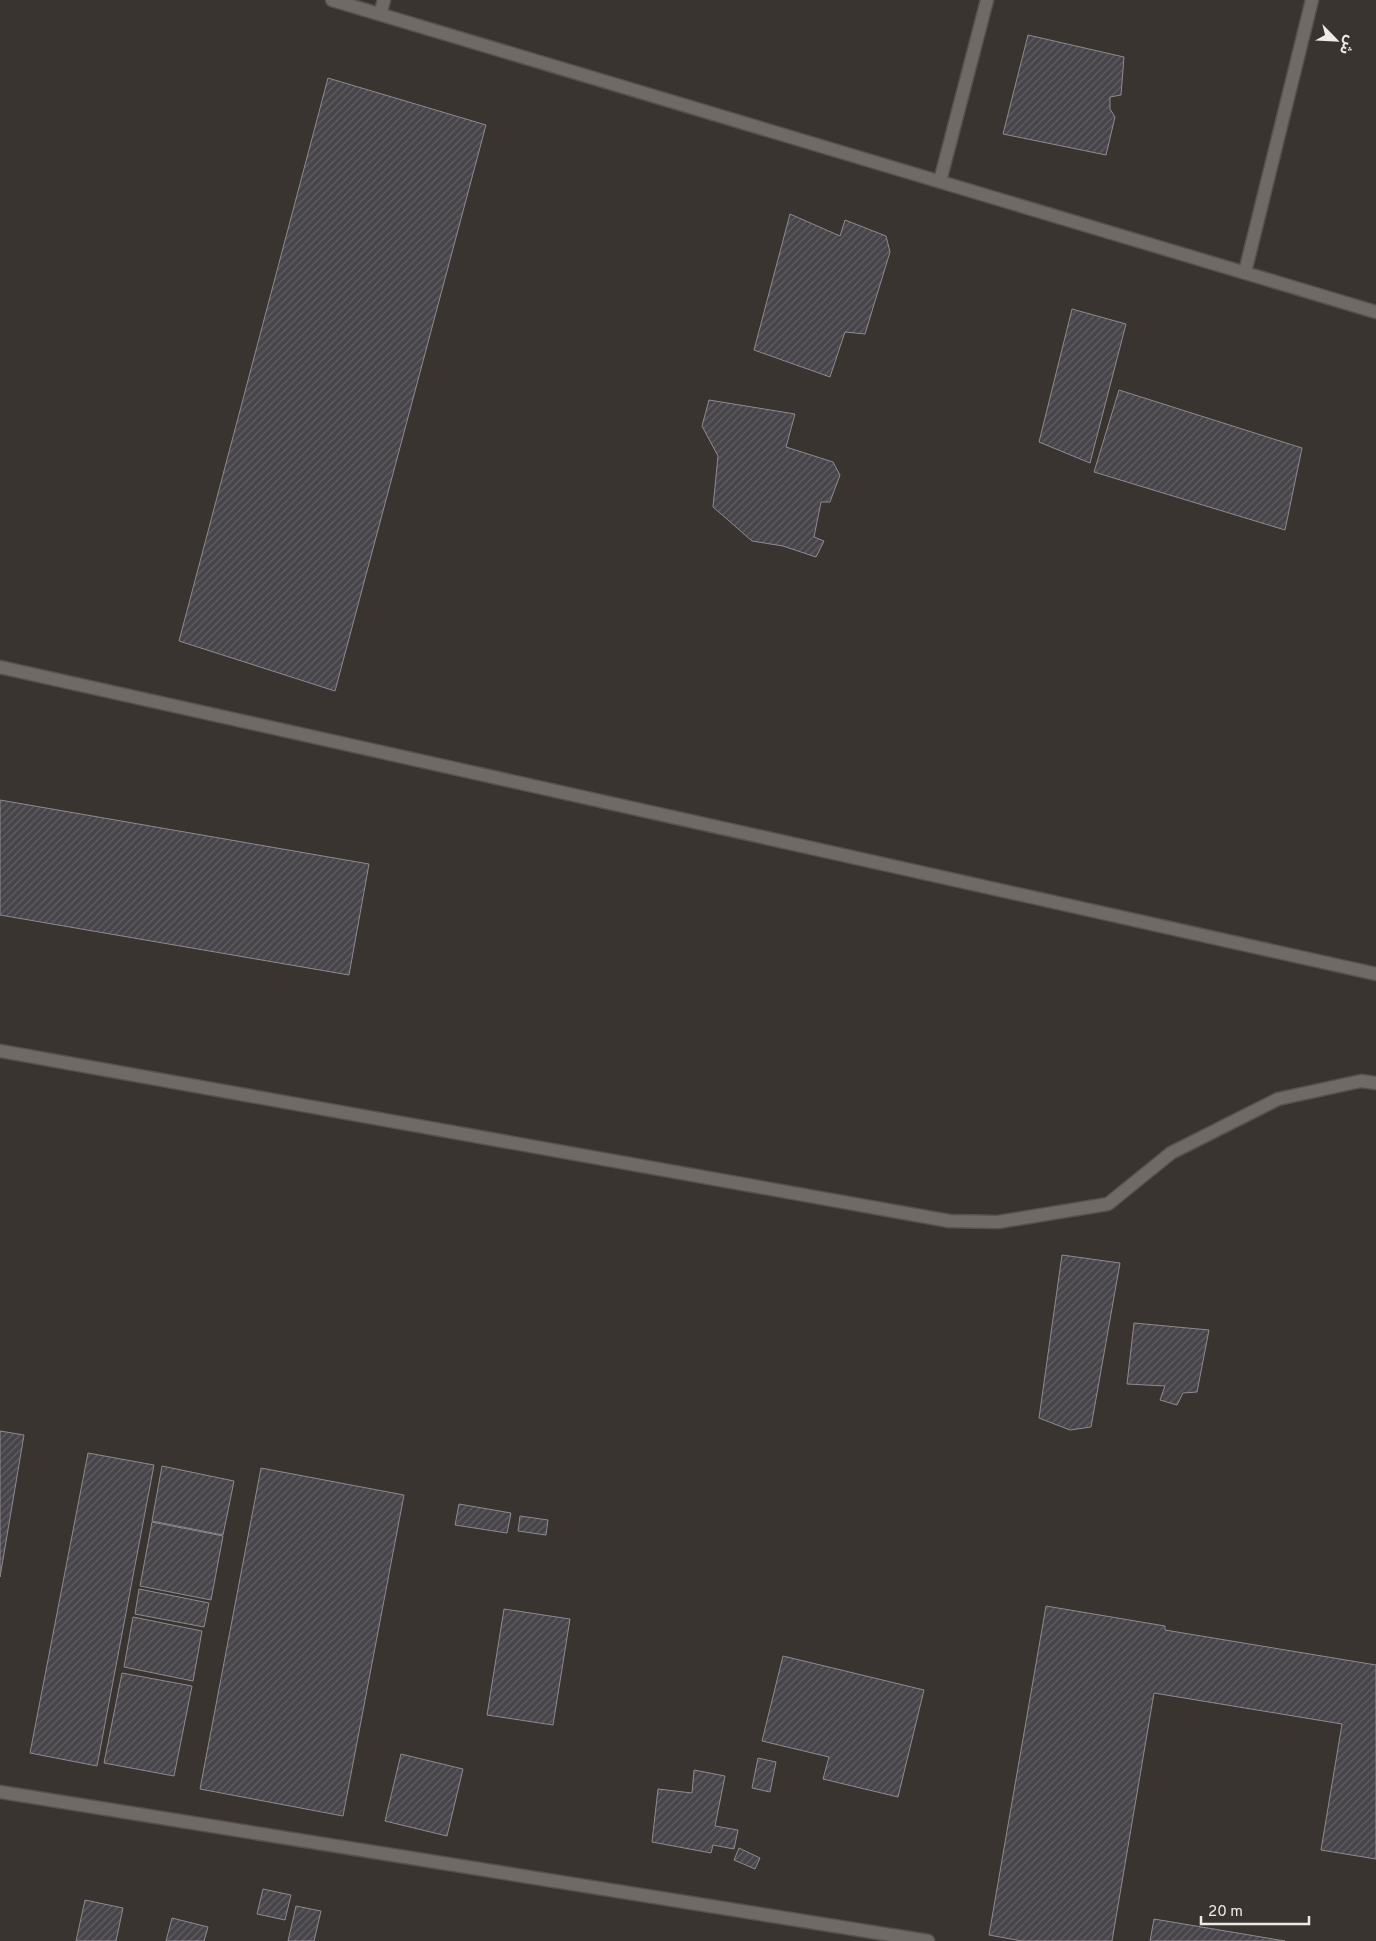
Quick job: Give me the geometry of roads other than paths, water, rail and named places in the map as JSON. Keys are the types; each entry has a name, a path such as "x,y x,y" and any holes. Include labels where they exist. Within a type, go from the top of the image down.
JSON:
{"street":[{"path":"332,0 1376,312"},
{"path":"380,14 384,0"},
{"path":"940,181 987,0"},
{"path":"1245,272 1312,0"},
{"path":"0,667 1376,974"},
{"path":"0,1051 949,1221 998,1222 1108,1204 1171,1153 1278,1100 1361,1081 1376,1083"},
{"path":"0,1792 928,1941"}]}
